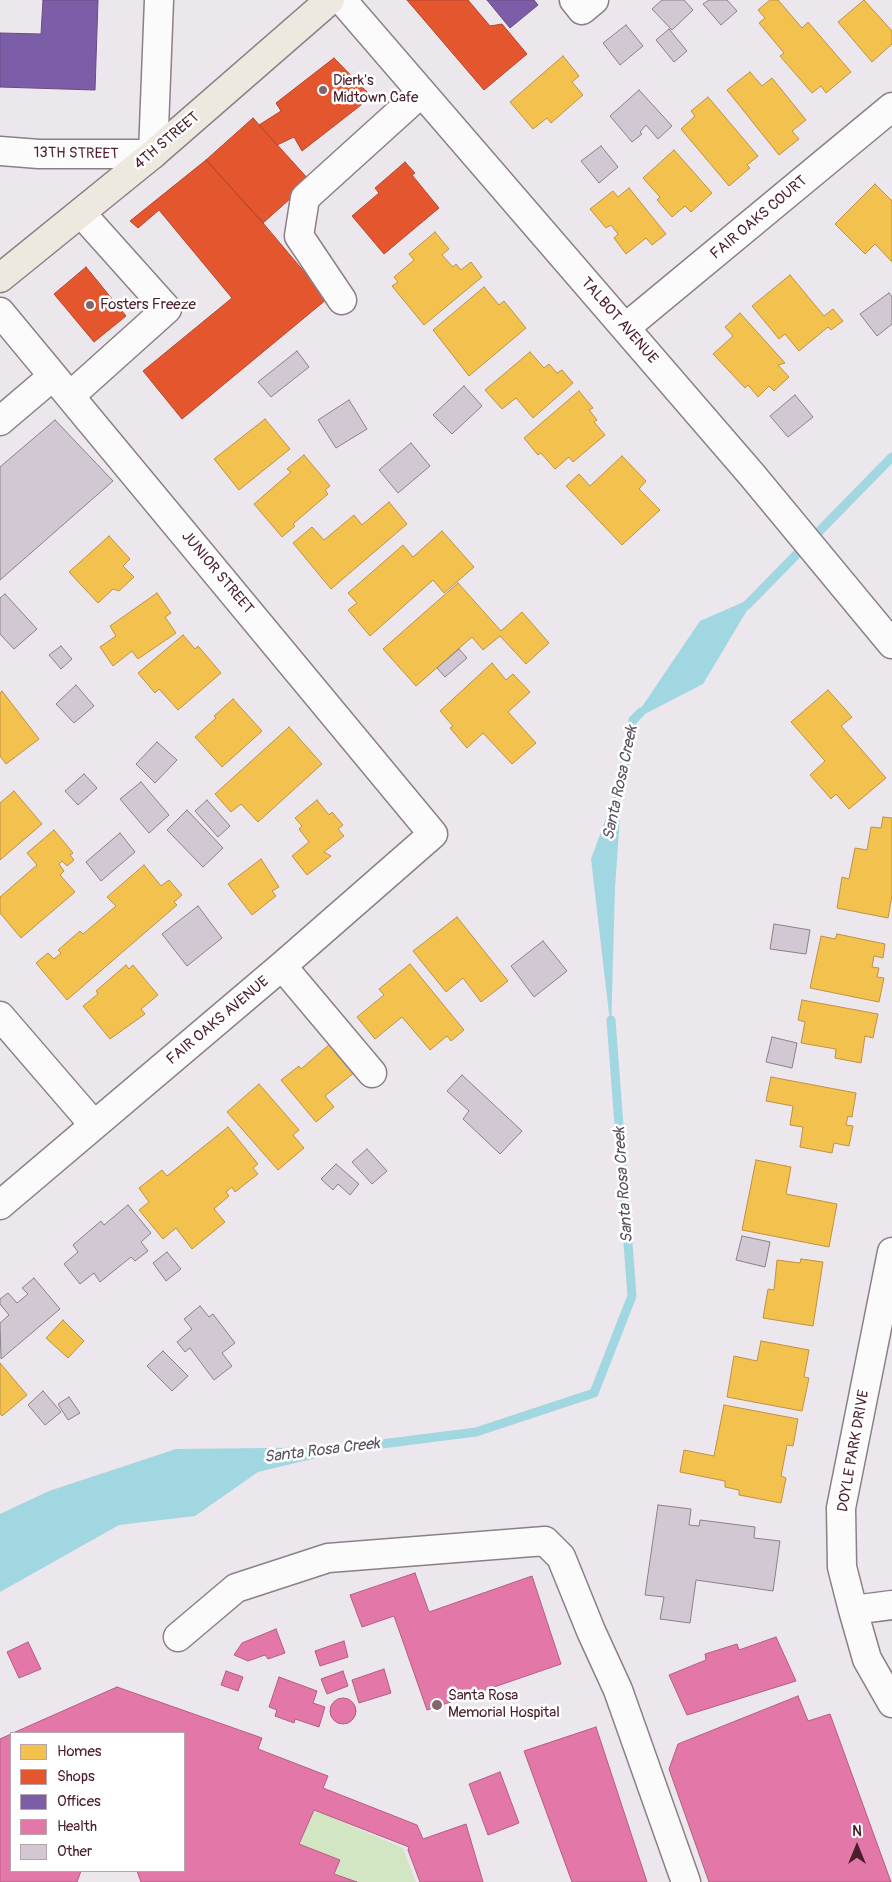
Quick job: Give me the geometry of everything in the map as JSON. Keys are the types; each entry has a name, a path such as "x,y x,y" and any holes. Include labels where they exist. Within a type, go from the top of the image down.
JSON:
{"main road":[{"name":"4TH STREET","path":"0,278 153,154 330,0"}],"street":[{"path":"153,154 159,0"},
{"name":"TALBOT AVENUE","path":"342,0 883,628"},
{"path":"574,0 582,10 594,0"},
{"path":"342,300 299,236 305,198 421,93"},
{"name":"FAIR OAKS COURT","path":"625,328 892,108"},
{"name":"13TH STREET","path":"0,151 39,154 153,154"},
{"path":"0,421 62,386 167,309 81,213"},
{"name":"JUNIOR STREET","path":"0,312 433,834"},
{"name":"FAIR OAKS AVENUE","path":"0,1205 282,966 433,834"},
{"path":"282,966 372,1073"},
{"path":"0,1016 94,1125"},
{"name":"DOYLE PARK DRIVE","path":"892,1252 841,1508 842,1567 853,1610 867,1659 892,1703"},
{"path":"178,1637 236,1588 328,1558 545,1541 562,1557 591,1631 618,1690 686,1882"},
{"path":"853,1610 892,1605"}],"green space":[{"path":"314,1810 403,1848 416,1882 357,1882 334,1874 340,1860 299,1844"}],"water":[{"path":"755,597 703,684 633,720 700,621"},
{"path":"623,772 615,888 611,1031 591,859"},
{"path":"362,1447 258,1472 195,1516 119,1525 0,1592 0,1514 49,1491 176,1449"}],"building: Homes":[{"path":"770,0 778,0 802,28 808,22 851,72 826,93 821,86 812,93 780,56 784,53 759,23 765,18 758,10"},
{"path":"864,0 892,31 892,44 872,62 838,22"},
{"path":"563,56 579,76 572,82 583,95 551,123 547,118 533,129 510,102"},
{"path":"750,72 762,86 772,78 806,120 792,131 799,139 779,155 727,90"},
{"path":"708,97 758,156 747,165 750,168 729,186 681,129 695,116 691,111"},
{"path":"674,150 712,193 691,212 685,206 672,217 657,200 660,197 643,178"},
{"path":"875,184 892,201 892,262 875,244 865,254 835,224"},
{"path":"629,188 666,234 652,245 646,238 626,254 614,238 618,234 611,225 606,228 590,209 613,191 618,197"},
{"path":"435,232 449,249 442,255 453,267 456,264 461,270 471,262 482,277 424,325 392,286 398,282 394,277 414,260 409,254"},
{"path":"790,275 824,316 833,309 843,321 831,330 828,327 799,351 785,334 779,339 752,306"},
{"path":"484,287 499,305 504,301 526,328 469,376 433,330"},
{"path":"740,313 785,363 778,365 789,377 774,391 769,386 758,397 748,385 745,388 713,354 733,336 725,327"},
{"path":"530,352 544,368 549,364 557,373 562,370 573,383 533,418 516,398 502,409 485,390"},
{"path":"579,391 593,408 589,410 597,420 594,422 605,435 573,462 569,457 555,469 541,453 538,455 524,438"},
{"path":"265,419 290,449 239,490 214,459"},
{"path":"304,455 330,486 325,490 328,494 293,524 295,526 282,537 254,504 291,472 287,469"},
{"path":"622,456 646,481 639,489 660,510 622,545 566,486 579,474 590,486"},
{"path":"389,502 407,524 331,589 293,543 312,527 324,540 354,515 362,525"},
{"path":"442,531 474,567 444,593 433,580 370,636 348,610 357,603 348,593 403,545 413,557"},
{"path":"109,536 130,559 123,566 134,577 119,591 113,589 98,603 69,572"},
{"path":"458,583 501,631 522,612 549,643 526,664 500,636 483,650 472,637 416,686 383,649"},
{"path":"157,593 171,613 165,617 176,633 138,659 132,651 113,666 100,647 116,636 110,626"},
{"path":"183,635 195,649 198,646 221,673 178,710 159,689 155,693 138,673"},
{"path":"492,663 506,680 513,674 530,692 508,712 536,743 512,764 483,733 467,748 450,728 453,726 440,711"},
{"path":"828,690 852,717 841,726 886,778 849,809 836,794 831,799 810,775 825,761 791,722"},
{"path":"2,691 39,739 6,764 0,756 0,693"},
{"path":"233,699 262,731 222,767 195,737"},
{"path":"289,727 322,764 258,822 241,804 231,812 215,794"},
{"path":"14,791 42,824 0,860 0,803"},
{"path":"317,800 329,815 332,812 343,825 338,829 344,836 324,852 331,856 307,875 292,856 309,842 299,829 302,826 295,818"},
{"path":"883,817 892,818 892,896 888,918 837,908 842,877 849,879 855,848 867,850 871,827 881,828"},
{"path":"54,830 73,853 70,855 74,860 67,866 62,861 59,864 64,871 60,875 75,892 21,938 0,913 0,897 37,865 27,853"},
{"path":"261,859 279,887 272,891 276,896 252,915 228,884"},
{"path":"144,865 161,886 169,880 182,895 174,902 177,905 67,1000 36,963 48,953 54,959 61,953 58,950 80,931 83,934 116,906 107,897"},
{"path":"457,917 508,981 481,1002 463,978 446,992 413,951"},
{"path":"837,934 885,944 883,958 874,956 872,967 879,968 877,977 884,978 879,1002 810,988 821,936 835,939"},
{"path":"410,964 464,1030 451,1041 447,1036 430,1050 402,1017 375,1039 357,1017 384,995 379,989"},
{"path":"126,965 129,969 133,965 158,995 141,1009 145,1014 110,1039 83,1006 98,994 96,991"},
{"path":"802,1000 878,1014 873,1038 865,1036 861,1063 835,1058 836,1049 801,1043 805,1022 798,1020"},
{"path":"331,1043 355,1072 325,1096 334,1107 316,1122 281,1080 299,1066 301,1069"},
{"path":"771,1077 856,1093 852,1117 848,1116 846,1125 853,1126 849,1146 834,1143 832,1153 800,1147 803,1127 790,1125 793,1106 766,1101"},
{"path":"259,1084 299,1130 293,1135 304,1148 278,1170 227,1112"},
{"path":"228,1127 258,1164 253,1168 258,1174 235,1192 232,1187 226,1192 229,1196 214,1209 225,1222 192,1249 176,1228 163,1239 139,1210 149,1202 139,1188 162,1170 167,1176"},
{"path":"756,1160 791,1167 786,1194 837,1204 829,1247 742,1230"},
{"path":"801,1259 823,1262 813,1326 763,1318 768,1289 774,1290 777,1260 800,1263"},
{"path":"63,1320 84,1341 68,1358 46,1338"},
{"path":"761,1341 809,1350 804,1377 809,1378 802,1411 727,1397 734,1356 757,1361"},
{"path":"0,1363 27,1395 2,1416 0,1413"},
{"path":"724,1405 798,1419 793,1446 787,1445 781,1476 786,1478 781,1503 739,1495 739,1490 725,1487 725,1481 680,1472 684,1450 714,1456"}],"building: Shops":[{"path":"407,0 468,0 490,26 502,24 527,54 484,90"},
{"path":"334,58 368,93 361,105 302,151 294,137 277,145 259,125 281,111 276,103"},
{"path":"253,118 310,181 263,223 206,160"},
{"path":"206,160 263,223 327,299 182,419 143,371 232,298 159,210 138,228 130,221"},
{"path":"405,162 415,173 412,175 439,208 384,254 352,216 379,193 375,188"},
{"name":"Fosters Freeze","path":"86,267 126,316 94,342 54,294"}],"building: Offices":[{"path":"43,0 98,0 95,90 0,87 0,33 41,34"},
{"path":"487,0 534,0 538,5 510,28"}],"building: Health":[{"path":"415,1573 429,1612 532,1576 561,1664 427,1710 394,1616 362,1627 350,1595"},
{"path":"276,1629 285,1653 268,1659 265,1655 248,1661 234,1655 242,1643"},
{"path":"776,1637 796,1681 687,1715 669,1675 706,1660 705,1654 737,1644 739,1650"},
{"path":"344,1641 348,1657 320,1666 315,1651"},
{"path":"28,1642 41,1669 19,1678 7,1652"},
{"path":"384,1669 391,1693 359,1703 352,1680"},
{"path":"226,1671 243,1677 238,1691 221,1685"},
{"path":"343,1671 348,1686 327,1694 321,1679"},
{"path":"279,1677 317,1691 313,1703 325,1707 319,1727 295,1719 294,1723 275,1716 277,1710 269,1707"},
{"path":"117,1687 262,1738 258,1749 328,1776 323,1788 417,1825 423,1839 466,1824 483,1882 420,1882 408,1850 409,1847 314,1810 299,1844 340,1860 334,1874 357,1882 141,1882 137,1872 185,1872 185,1732 15,1732"},
{"path":"798,1696 808,1721 830,1714 891,1882 709,1882 669,1769 678,1744"},
{"path":"343,1698 352,1702 356,1711 352,1720 343,1724 334,1720 330,1711 334,1702"},
{"path":"596,1727 647,1882 572,1882 524,1751"},
{"path":"10,1734 10,1872 81,1872 77,1882 0,1882 0,1739"},
{"path":"500,1772 519,1823 488,1835 469,1784"}],"building: Other":[{"path":"662,0 684,0 693,10 672,30 652,9"},
{"path":"709,0 727,0 737,11 721,25 703,4"},
{"path":"626,25 643,46 620,65 603,43"},
{"path":"669,29 687,51 674,62 656,40"},
{"path":"639,90 672,126 658,139 646,125 640,132 642,134 632,142 610,116"},
{"path":"601,146 618,167 599,183 581,161"},
{"path":"889,293 892,297 892,324 877,336 860,314"},
{"path":"297,351 309,367 271,397 258,382"},
{"path":"464,386 482,406 452,434 433,415"},
{"path":"795,395 813,417 788,437 770,416"},
{"path":"349,400 367,429 336,448 318,420"},
{"path":"55,420 113,481 0,580 0,467"},
{"path":"411,443 430,466 398,493 379,470"},
{"path":"5,594 37,629 14,649 0,634 0,598"},
{"path":"61,646 72,659 61,669 49,655"},
{"path":"459,649 467,658 445,677 437,668"},
{"path":"76,685 94,706 74,723 56,704"},
{"path":"157,742 177,760 155,783 136,764"},
{"path":"84,774 97,788 78,805 65,791"},
{"path":"141,782 169,815 149,833 120,799"},
{"path":"207,800 230,826 218,837 195,811"},
{"path":"187,810 223,848 203,867 167,830"},
{"path":"120,833 135,852 101,881 86,862"},
{"path":"198,906 222,938 187,966 162,934"},
{"path":"774,924 810,930 806,954 770,949"},
{"path":"543,941 567,971 534,997 511,966"},
{"path":"772,1037 797,1043 792,1068 766,1062"},
{"path":"462,1075 522,1131 500,1154 463,1119 469,1111 447,1091"},
{"path":"367,1149 387,1171 372,1184 352,1162"},
{"path":"336,1164 359,1184 350,1195 338,1184 333,1190 321,1179"},
{"path":"128,1205 151,1233 141,1242 148,1251 135,1261 131,1257 100,1282 94,1273 80,1284 64,1264 78,1252 73,1245 101,1221 104,1225"},
{"path":"742,1236 770,1242 765,1267 736,1260"},
{"path":"167,1252 181,1269 166,1281 153,1263"},
{"path":"34,1278 60,1309 1,1359 0,1323 9,1315 0,1304 0,1299 8,1293 17,1303 28,1294 22,1288"},
{"path":"200,1306 209,1317 213,1314 235,1343 222,1353 232,1366 214,1380 190,1348 185,1352 177,1342 192,1329 184,1319"},
{"path":"163,1351 188,1376 172,1391 147,1366"},
{"path":"43,1391 61,1412 45,1425 28,1405"},
{"path":"69,1397 80,1413 68,1420 58,1404"},
{"path":"658,1505 691,1509 689,1525 699,1526 700,1520 755,1527 754,1538 780,1541 773,1591 696,1580 690,1623 660,1619 664,1597 645,1595"}],"waterway":[{"name":"Santa Rosa Creek","path":"747,605 892,457"},
{"name":"Santa Rosa Creek","path":"621,782 633,720 641,712"},
{"name":"Santa Rosa Creek","path":"350,1448 476,1432 594,1393 632,1296 611,1020"}],"place":[{"name":"Dierk's Midtown Cafe","path":"323,90"},
{"name":"Fosters Freeze","path":"90,305"},
{"name":"Santa Rosa Memorial Hospital","path":"437,1705"}]}
